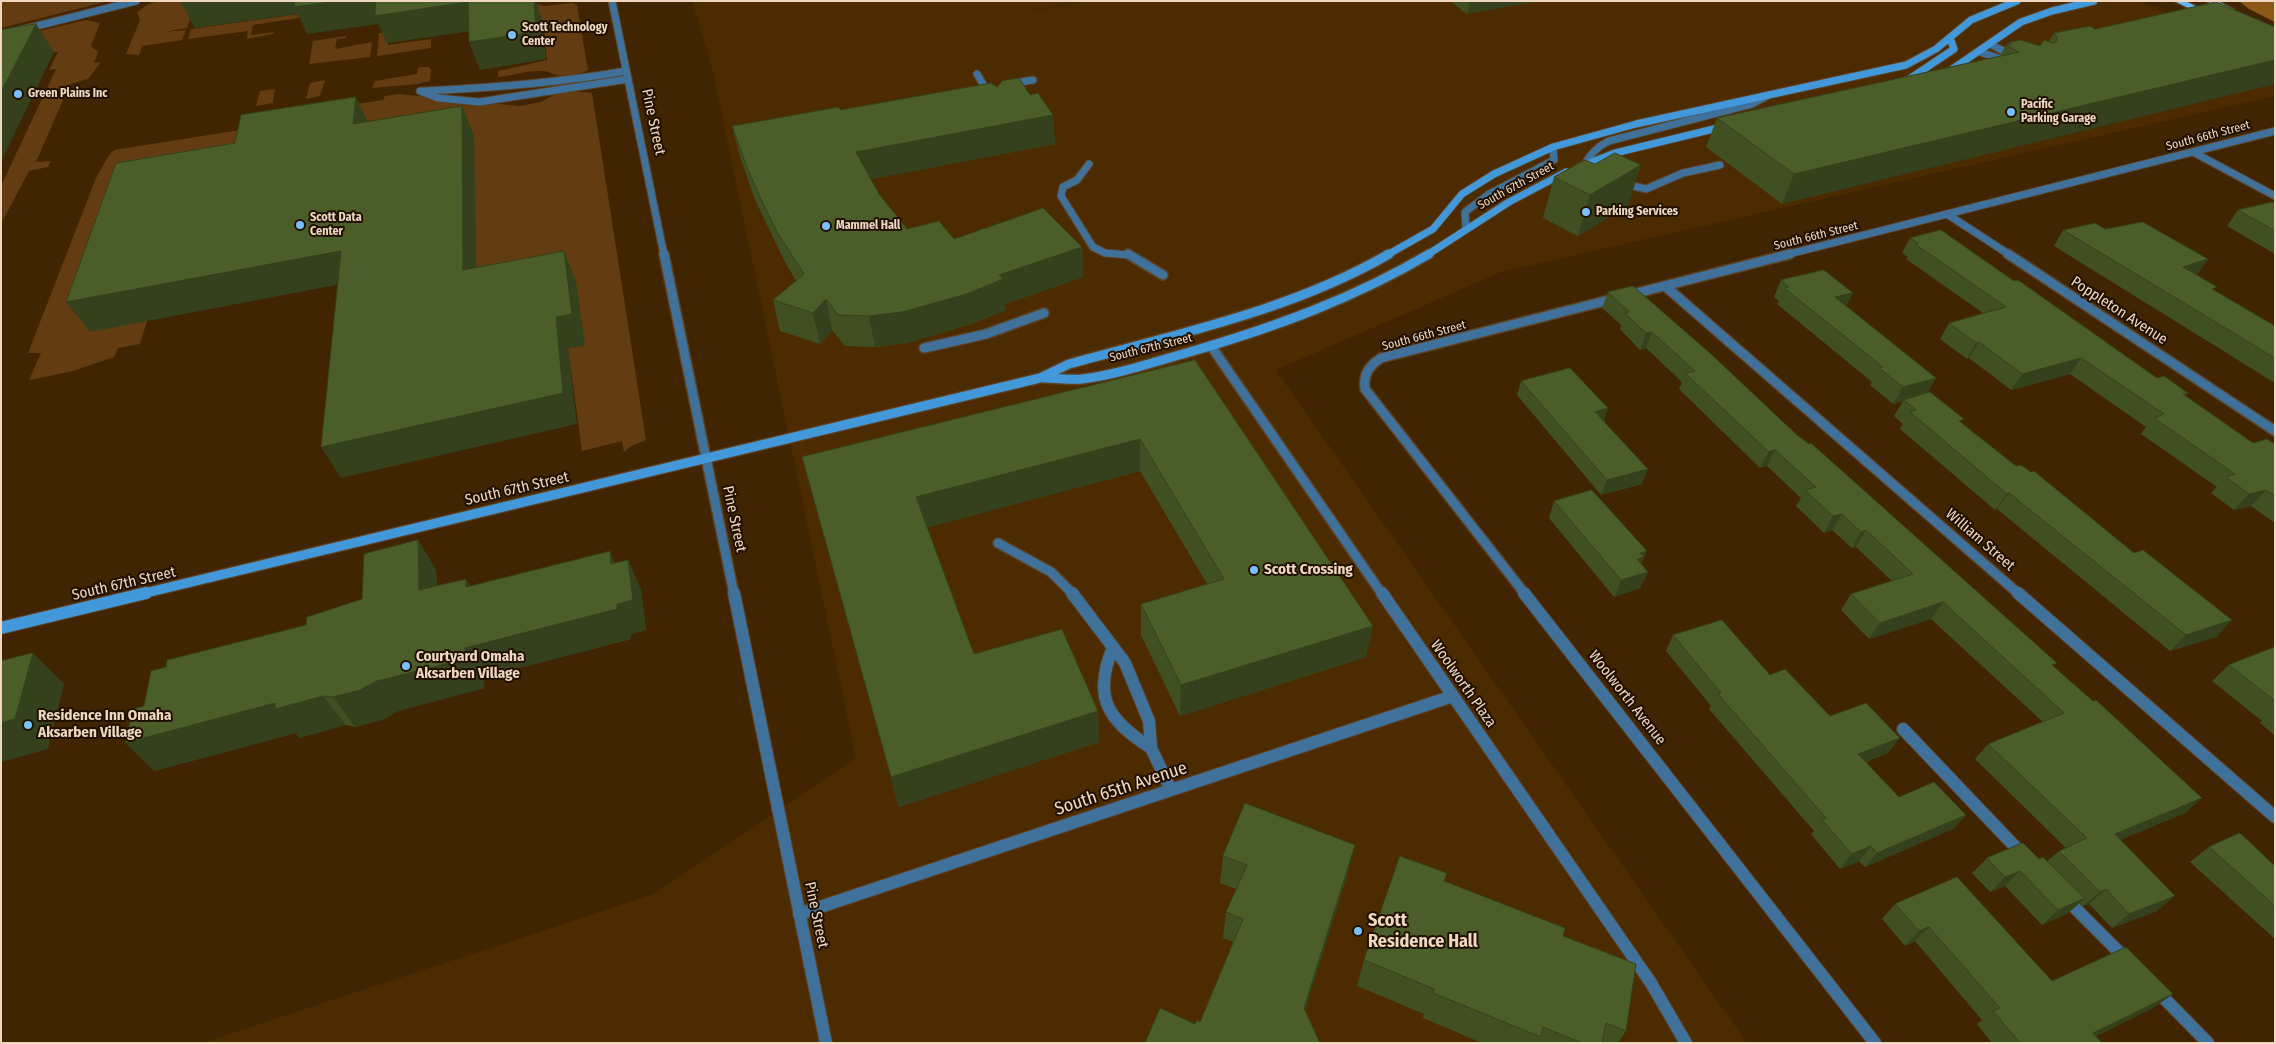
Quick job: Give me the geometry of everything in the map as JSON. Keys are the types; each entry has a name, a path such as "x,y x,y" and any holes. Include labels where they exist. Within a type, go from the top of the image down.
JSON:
{"main road":[{"name":"South 67th Street","path":"1,628 1040,378 1069,364 1198,328 1280,302 1357,273 1433,229 1462,194 1494,174 1553,147 1636,124 1906,64 1936,49 1971,20 2017,1"},
{"path":"1942,74 1958,67 2028,19 2094,1"},
{"path":"2178,1 2212,16"},
{"path":"2210,1 2239,13"},
{"path":"1900,86 1910,77 1954,49 1950,38"},
{"path":"1892,88 1925,80"},
{"name":"South 67th Street","path":"1040,378 1081,379 1211,346 1281,323 1332,303 1396,272 1500,207 1552,178 1616,153 1733,124"}],"street":[{"path":"1,35 136,1"},
{"name":"Pine Street","path":"612,1 826,1043"},
{"path":"1990,44 2022,60"},
{"path":"1980,52 2016,66"},
{"path":"977,74 995,103"},
{"path":"627,75 479,102 438,98 420,91 510,87 627,75"},
{"path":"1003,86 1033,80"},
{"path":"986,89 994,87"},
{"path":"1600,175 1585,164 1592,151 1602,143 1621,136 1752,104 1772,94"},
{"name":"South 66th Street","path":"1366,370 1381,358 2275,131"},
{"path":"1466,229 1465,212 1490,194 1554,160 1553,147"},
{"path":"2193,152 2275,196"},
{"path":"1089,164 1077,180 1062,187 1061,196 1093,247 1105,253 1128,254 1163,274"},
{"path":"1613,182 1646,189 1682,174 1720,164"},
{"name":"Poppleton Avenue","path":"1947,214 2275,430"},
{"name":"William Street","path":"1665,286 2275,817"},
{"path":"924,348 986,334 1044,313"},
{"name":"Woolworth Plaza","path":"1211,346 1651,983 1686,1043"},
{"name":"Woolworth Avenue","path":"1366,370 1363,379 1365,389 1875,1043"},
{"path":"998,543 1051,572 1078,599 1125,663 1149,721 1151,748 1171,790"},
{"path":"1113,647 1105,664 1102,688 1108,707 1122,728 1151,748"},
{"name":"South 65th Avenue","path":"799,914 1453,696"},
{"path":"1903,729 2029,862"},
{"path":"2058,890 2135,968"},
{"path":"2148,981 2208,1043"}],"shaded area":[{"path":"1,1 109,1 1,28"},
{"path":"157,1 204,1 194,7 187,28 163,32 186,30 182,40 142,46 139,55 126,54 140,20 137,12"},
{"path":"524,1 545,6 572,3 577,5 588,70 567,76 536,71 498,77 498,71 547,60 542,20"},
{"path":"692,1 1083,1 982,19 1089,1 2139,1 2275,60 2275,96 1501,272 1276,370 1747,1043 202,1043 654,894 856,758 711,63"},
{"path":"2239,1 2275,1 2275,22 2249,9"},
{"path":"299,14 299,18 253,25 251,35 274,32 273,34 247,39 248,31 188,39 191,29"},
{"path":"86,20 100,23 91,46 98,52 94,63 101,62 88,79 70,84 36,162 51,161 48,167 29,171 1,224 1,186 56,69 49,70 58,52 40,54 1,40"},
{"path":"388,32 388,45 431,39 431,48 377,56 379,33"},
{"path":"346,36 346,38 337,39 335,49 372,42 370,57 309,64 313,41"},
{"path":"420,67 429,67 431,70 430,81 418,84 372,88 375,81 417,74"},
{"path":"325,80 320,96 306,99 310,83"},
{"path":"275,89 273,103 256,106 260,91"},
{"path":"569,91 592,93 646,440 631,446 624,452 622,441 582,451 568,348 585,345 422,282 367,153 324,109 383,100 385,96 398,94 519,106 541,102 554,95"},
{"path":"297,121 147,321 140,344 118,348 114,357 73,371 29,380 41,353 28,353 96,178 109,155 114,150"}],"building":[{"path":"295,1 337,1 294,7"},
{"path":"376,1 534,1 536,32 469,42 468,2 375,16"},
{"name":"Pacific Parking Garage","path":"2216,2 2275,27 2275,60 1794,174 1717,118 2019,52 2006,45 2012,44 2009,42 2021,40 2040,46 2044,40 2052,43 2056,42 2057,37 2054,33 2090,26 2095,29"},
{"path":"36,24 1,92 1,30"},
{"name":"Mammel Hall","path":"1019,78 1030,95 1038,93 1053,115 856,152 879,194 907,229 939,221 954,239 1043,208 1082,247 999,275 1003,279 967,294 902,312 869,316 838,315 826,299 813,313 773,300 804,274 777,232 748,170 732,126 839,107 840,110 991,83 997,87 1002,81"},
{"path":"356,97 353,124 462,106 463,270 564,251 572,314 556,317 563,393 321,447 341,251 66,302 116,163 235,143 241,115"},
{"path":"1615,153 1641,165 1590,195 1554,177 1585,160 1595,164"},
{"path":"2272,202 2275,203 2275,231 2238,210"},
{"path":"2143,222 2208,259 2183,267 2217,287 2212,289 2275,326 2275,358 2063,230 2095,223 2105,229"},
{"path":"1941,230 2014,281 2018,280 2157,378 2164,376 2188,393 2183,394 2253,443 2267,439 2275,444 2275,496 2266,490 2249,494 2226,477 2235,474 2154,418 2164,414 2081,358 2022,374 1979,342 1976,343 1949,323 2006,307 1915,244 1918,243 1910,238"},
{"path":"1824,270 1853,293 1835,297 1936,378 1903,387 1879,368 1883,367 1784,288 1789,287 1781,280"},
{"path":"1633,286 1711,354 1797,435 1809,444 1811,443 2057,663 2052,665 2093,701 2096,700 2202,798 2115,834 2175,896 2129,914 2106,889 2100,892 2059,851 2087,838 1988,744 2064,713 1943,602 1880,623 1851,594 1913,574 1866,530 1861,532 1842,514 1833,516 1805,490 1816,487 1775,450 1769,452 1685,373 1695,371 1652,332 1646,333 1625,313 1629,312 1608,292"},
{"name":"Scott Crossing","path":"1195,360 1373,626 1181,685 1141,604 1224,579 1140,439 916,497 974,654 1062,629 1098,711 891,777 802,457"},
{"path":"1570,368 1608,408 1595,412 1648,469 1607,480 1521,381"},
{"path":"1930,392 1964,419 1959,421 2016,466 2021,465 2031,472 2034,471 2134,553 2143,550 2232,620 2186,635 2009,493 2007,494 1910,412 1916,410 1904,400"},
{"path":"1592,490 1647,551 1640,553 1644,557 1637,559 1648,572 1621,580 1554,501"},
{"path":"418,540 419,590 466,579 466,587 610,551 611,564 628,560 633,600 617,604 617,609 465,648 465,659 377,681 360,690 333,697 323,696 275,709 275,703 125,743 133,709 144,706 151,671 166,667 167,660 306,625 307,617 362,599 364,554"},
{"path":"1722,620 1770,675 1785,669 1830,716 1866,703 1900,738 1858,754 1899,797 1934,782 1966,815 1877,853 1871,846 1852,854 1822,820 1826,818 1718,694 1721,693 1673,635"},
{"path":"2275,647 2275,701 2229,665"},
{"path":"33,653 15,719 1,723 1,661"},
{"path":"1245,803 1355,845 1304,1008 1320,1043 1145,1043 1160,1008 1195,1024 1197,1020 1200,1022 1243,919 1226,912 1247,865 1223,856"},
{"path":"2240,833 2275,866 2275,906 2209,847"},
{"path":"2023,843 2039,859 2043,857 2085,898 2058,910 2020,871 2005,877 1987,858"},
{"path":"1400,856 1447,873 1444,881 1565,928 1563,936 1636,964 1626,1031 1606,1023 1602,1043 1582,1043 1543,1027 1541,1037 1433,993 1434,989 1364,960"},
{"path":"1957,877 2052,981 2126,947 2173,994 2093,1033 2102,1043 2020,1043 1993,1011 2000,1008 1929,927 1919,931 1895,904"}],"place":[{"name":"Scott Technology Center","path":"512,35"},
{"name":"Green Plains Inc","path":"18,94"},
{"name":"Pacific Parking Garage","path":"2011,112"},
{"name":"Parking Services","path":"1586,212"},
{"name":"Scott Data Center","path":"300,225"},
{"name":"Mammel Hall","path":"826,226"},
{"name":"Scott Crossing","path":"1254,570"},
{"name":"Courtyard Omaha Aksarben Village","path":"406,666"},
{"name":"Residence Inn Omaha Aksarben Village","path":"28,725"},
{"name":"Scott Residence Hall","path":"1358,931"}]}
